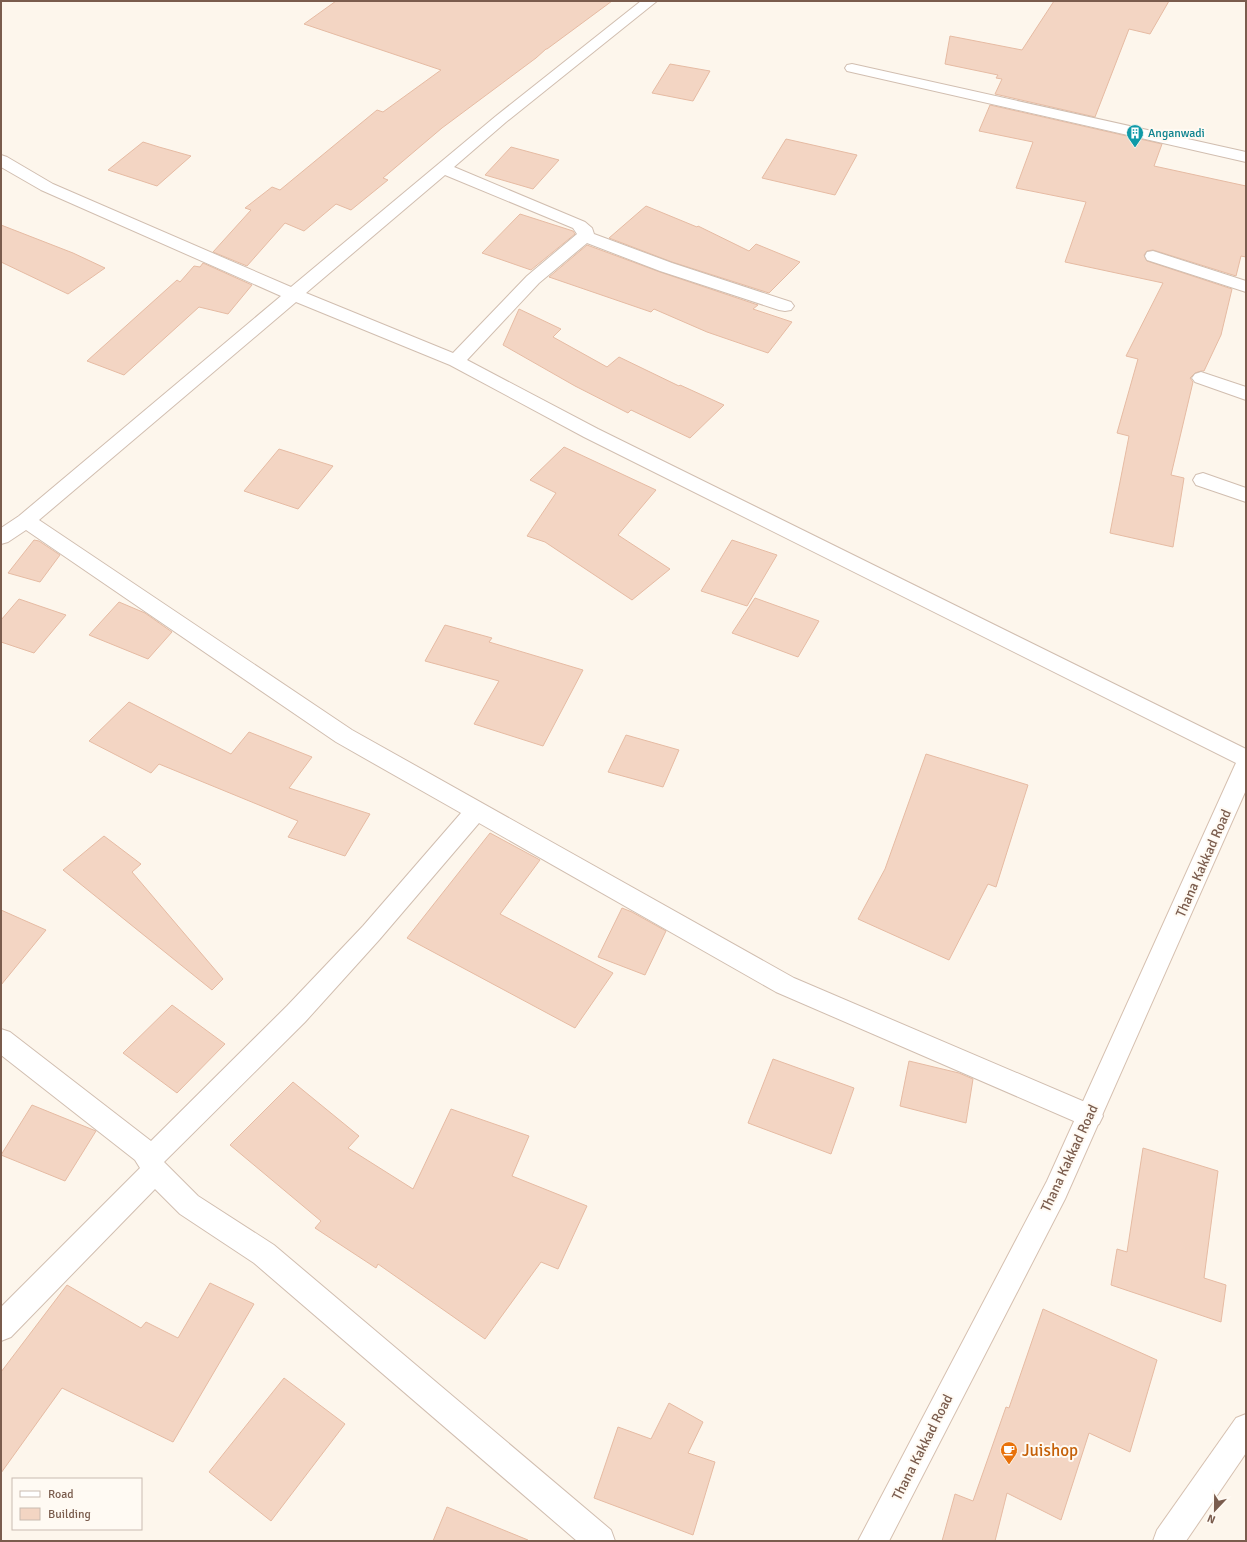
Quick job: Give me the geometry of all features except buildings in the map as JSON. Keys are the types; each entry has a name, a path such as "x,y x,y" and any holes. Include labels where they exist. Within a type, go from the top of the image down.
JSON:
{"street":[{"path":"1,537 26,521 501,119 650,1"},
{"path":"852,68 1246,157"},
{"path":"1,160 47,187 294,294 456,361 591,433 1246,759"},
{"path":"443,168 579,225 586,232 585,236"},
{"path":"585,236 666,267 785,306"},
{"path":"456,361 534,279 561,253 585,236"},
{"path":"1153,256 1246,287"},
{"path":"1201,378 1246,394"},
{"path":"1203,480 1246,495"},
{"path":"26,521 344,736 785,985 1090,1116"},
{"name":"Thana Kakkad Road","path":"873,1541 1052,1197 1090,1116 1246,765"},
{"path":"5,1313 152,1166 296,1014 371,933 476,810"},
{"path":"1,1040 144,1152 152,1166 189,1205 264,1254 600,1541"},
{"path":"1168,1541 1246,1428"}],"place":[{"name":"Anganwadi","path":"1135,148"},
{"name":"Juishop","path":"1009,1465"}]}
